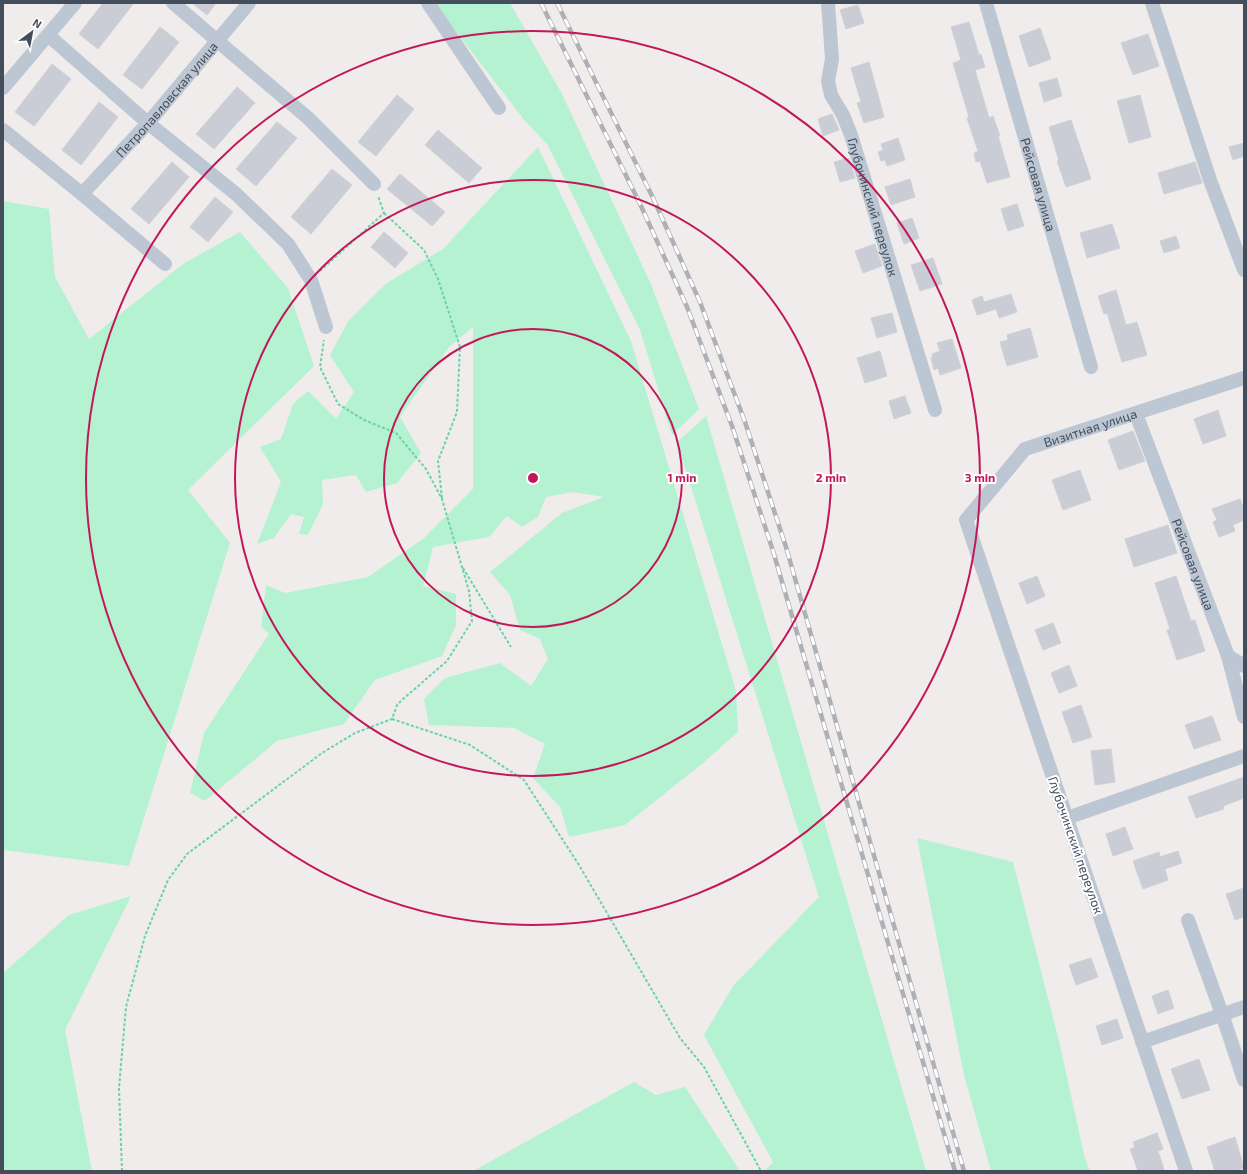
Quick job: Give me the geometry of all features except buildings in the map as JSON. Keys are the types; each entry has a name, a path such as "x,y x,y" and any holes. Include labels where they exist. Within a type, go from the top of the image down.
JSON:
{"street":[{"path":"3,88 75,3"},
{"path":"174,3 218,39 308,118 374,184"},
{"name":"Петропавловская улица","path":"82,194 148,122 249,3"},
{"path":"428,3 498,108"},
{"name":"Глубочинский переулок","path":"828,3 832,59 828,81 831,95 843,115 851,135 936,410"},
{"name":"Рейсовая улица","path":"986,3 1091,367"},
{"path":"1152,3 1210,180 1244,270"},
{"path":"48,36 148,122 236,194 288,244 311,280 326,327"},
{"path":"3,130 165,264"},
{"name":"Визитная улица","path":"966,520 1025,449 1244,378"},
{"name":"Рейсовая улица","path":"1136,414 1228,656 1244,717"},
{"name":"Глубочинский переулок","path":"966,520 1186,1171"},
{"path":"1228,656 1244,666"},
{"path":"1067,818 1244,756"},
{"path":"1188,920 1244,1080"},
{"path":"1142,1042 1244,1007"}],"path":[{"path":"374,184 384,213 424,250 438,278 460,347 457,412 438,461 442,499 469,591 472,621 447,661 397,705 392,719"},
{"path":"311,280 384,213"},
{"path":"326,327 320,367 338,404 364,420 396,433 426,470 442,499"},
{"path":"462,565 511,648"},
{"path":"122,1171 118,1088 126,1007 146,936 168,880 187,854 322,753 355,733 392,719 470,745 524,780 579,865 680,1038 704,1067 761,1171"}],"green space":[{"path":"434,3 510,3 562,94 650,282 699,409 672,435 640,330 547,144 525,121"},
{"path":"538,147 631,341 736,691 738,732 703,763 625,825 569,837 560,807 533,778 545,744 514,728 429,725 424,699 445,678 500,663 531,686 548,659 540,639 520,630 510,595 490,572 562,513 604,497 573,492 546,497 538,517 522,527 507,516 489,537 433,547 423,586 456,594 456,625 442,656 375,680 344,724 277,741 205,801 190,793 204,733 269,634 261,626 266,585 285,593 368,577 424,538 473,489 473,327 449,347 400,417 421,453 397,483 366,492 356,475 322,480 323,504 308,535 299,534 304,517 291,514 274,538 257,544 281,482 260,447 281,439 293,404 308,391 336,419 354,392 330,355 349,320 387,283 443,249"},
{"path":"3,201 49,209 55,277 89,339 183,264 240,232 288,288 314,366 188,490 230,543 129,866 3,850"},
{"path":"706,416 926,1171 765,1171 773,1162 704,1035 733,986 819,897 677,442"},
{"path":"917,838 1013,862 1060,1045 1084,1155 1090,1171 991,1171 964,1075"},
{"path":"131,896 65,1030 92,1171 3,1171 3,973 69,915"},
{"path":"634,1082 656,1095 685,1087 740,1171 473,1171"}],"railway":[{"path":"541,3 641,206 687,307 732,426 773,551 955,1171"},
{"path":"557,3 654,200 700,302 745,422 786,547 964,1171"}]}
